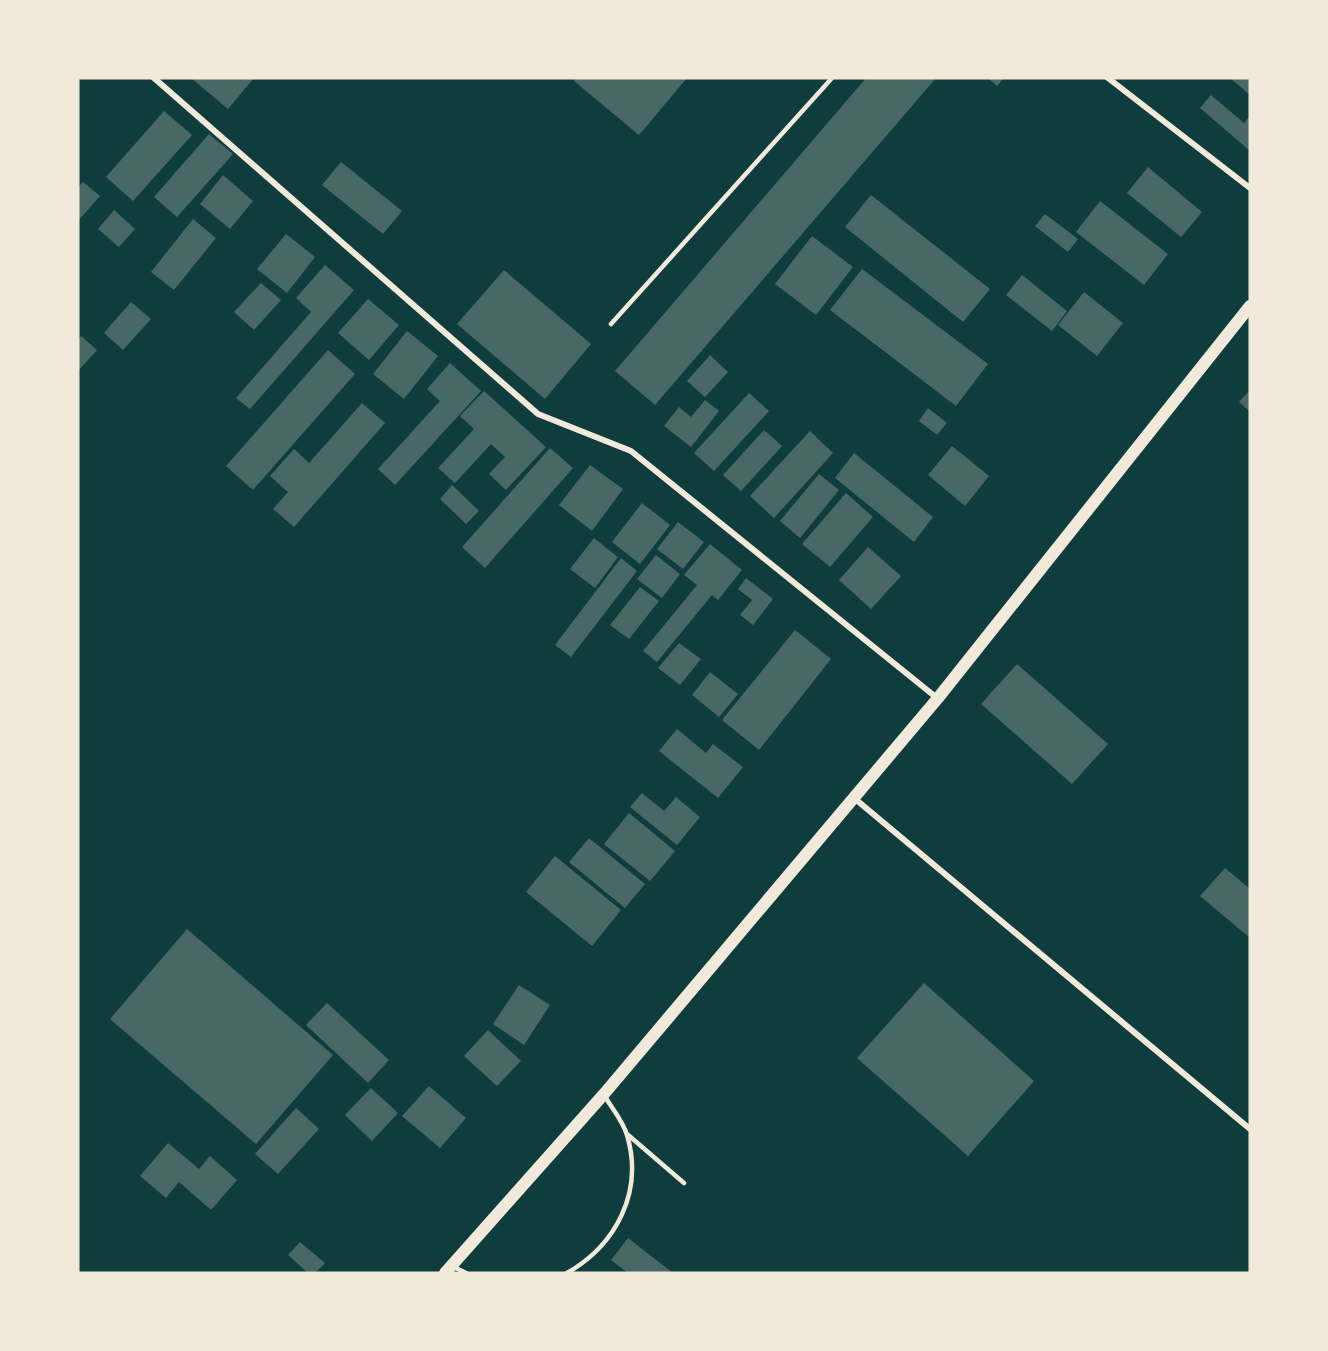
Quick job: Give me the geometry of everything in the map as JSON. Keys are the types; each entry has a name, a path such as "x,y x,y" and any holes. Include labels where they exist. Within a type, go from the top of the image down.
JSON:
{"main road":[{"path":"449,1269 604,1094 938,698 1250,306"}],"street":[{"path":"154,78 538,414 631,451 938,698"},
{"path":"1108,78 1250,188"},
{"path":"854,798 1250,1129"}],"lane":[{"path":"611,324 832,78"},
{"path":"604,1094 627,1133 684,1183"},
{"path":"567,1273 587,1262 607,1242 622,1217 631,1190 632,1161 627,1133"},
{"path":"449,1269 466,1273"}],"building":[{"path":"191,78 254,78 228,109"},
{"path":"576,78 687,78 639,135 574,81"},
{"path":"866,78 936,78 655,405 615,371"},
{"path":"988,78 1004,78 997,86"},
{"path":"1230,78 1250,78 1250,95"},
{"path":"1211,95 1244,123 1250,116 1250,151 1200,108"},
{"path":"164,111 192,135 133,201 106,177"},
{"path":"209,134 233,154 177,217 154,197"},
{"path":"341,162 402,211 383,234 322,185"},
{"path":"1148,167 1202,212 1181,237 1127,193"},
{"path":"223,175 253,201 230,229 200,204"},
{"path":"83,182 100,196 78,221 78,187"},
{"path":"871,195 990,289 963,322 845,227"},
{"path":"1100,201 1168,254 1144,285 1076,232"},
{"path":"114,210 135,229 119,247 98,229"},
{"path":"1045,214 1078,239 1068,252 1035,226"},
{"path":"193,219 216,238 174,290 151,272"},
{"path":"286,234 315,257 287,293 257,269"},
{"path":"812,236 853,267 816,315 775,284"},
{"path":"325,265 354,290 250,409 236,398 311,312 296,298"},
{"path":"862,269 988,364 956,406 830,310"},
{"path":"504,270 591,344 545,399 457,324"},
{"path":"1022,275 1067,311 1052,331 1006,295"},
{"path":"261,283 281,300 254,330 234,312"},
{"path":"1084,292 1123,323 1097,356 1058,325"},
{"path":"368,299 399,325 369,360 338,333"},
{"path":"131,302 151,319 123,350 104,333"},
{"path":"407,331 438,356 404,399 373,374"},
{"path":"81,336 97,350 78,371 78,339"},
{"path":"328,350 355,374 253,490 226,466"},
{"path":"710,355 728,372 705,397 687,381"},
{"path":"450,363 481,391 395,485 378,469 440,401 427,389"},
{"path":"1250,390 1250,412 1239,402"},
{"path":"484,391 546,447 506,490 489,474 505,457 491,444 455,483 438,468 474,429 460,416"},
{"path":"749,393 769,411 714,471 694,453"},
{"path":"705,400 719,411 691,447 664,426 679,407 691,417"},
{"path":"362,403 385,423 294,527 273,509 288,492 270,476 294,449 309,463"},
{"path":"928,408 947,423 937,435 919,421"},
{"path":"764,430 782,446 741,491 723,475"},
{"path":"810,431 833,453 774,518 750,496"},
{"path":"952,446 989,476 965,506 928,475"},
{"path":"550,448 573,468 485,568 462,547"},
{"path":"854,453 933,517 914,542 835,478"},
{"path":"590,465 623,489 592,531 559,505"},
{"path":"819,474 839,490 800,538 780,521"},
{"path":"452,485 479,511 466,524 440,499"},
{"path":"846,493 873,517 830,567 802,544"},
{"path":"642,503 670,525 640,564 612,542"},
{"path":"678,522 704,542 683,569 657,549"},
{"path":"594,538 618,557 595,588 570,569"},
{"path":"710,544 742,570 718,600 712,595 657,662 643,651 697,585 684,575"},
{"path":"868,547 901,576 871,609 839,580"},
{"path":"656,555 680,574 662,598 637,579"},
{"path":"621,558 637,571 571,657 555,645"},
{"path":"746,578 773,599 753,625 740,615 752,600 738,589"},
{"path":"640,587 659,601 629,639 610,625"},
{"path":"795,630 831,659 759,750 722,720"},
{"path":"679,643 701,659 680,685 658,668"},
{"path":"1017,664 1108,744 1072,784 981,704"},
{"path":"710,672 738,694 719,717 692,695"},
{"path":"677,729 706,753 713,744 743,767 718,798 659,751"},
{"path":"642,793 664,811 676,797 700,817 677,845 630,807"},
{"path":"629,813 675,851 650,881 604,844"},
{"path":"589,838 645,884 625,908 569,862"},
{"path":"555,856 621,910 592,946 526,892"},
{"path":"1225,868 1250,889 1250,938 1200,896"},
{"path":"187,929 333,1055 256,1144 110,1019"},
{"path":"924,983 1034,1081 968,1156 857,1058"},
{"path":"519,985 550,1005 524,1045 493,1024"},
{"path":"327,1003 389,1060 368,1083 306,1025"},
{"path":"488,1030 521,1061 497,1086 464,1056"},
{"path":"429,1086 466,1118 440,1148 402,1116"},
{"path":"371,1088 398,1113 372,1141 345,1115"},
{"path":"296,1108 319,1129 278,1174 255,1154"},
{"path":"168,1143 199,1169 210,1156 237,1180 211,1210 179,1182 166,1198 140,1176"},
{"path":"628,1238 673,1273 628,1273 611,1260"},
{"path":"300,1242 325,1263 315,1273 308,1273 288,1255"}]}
